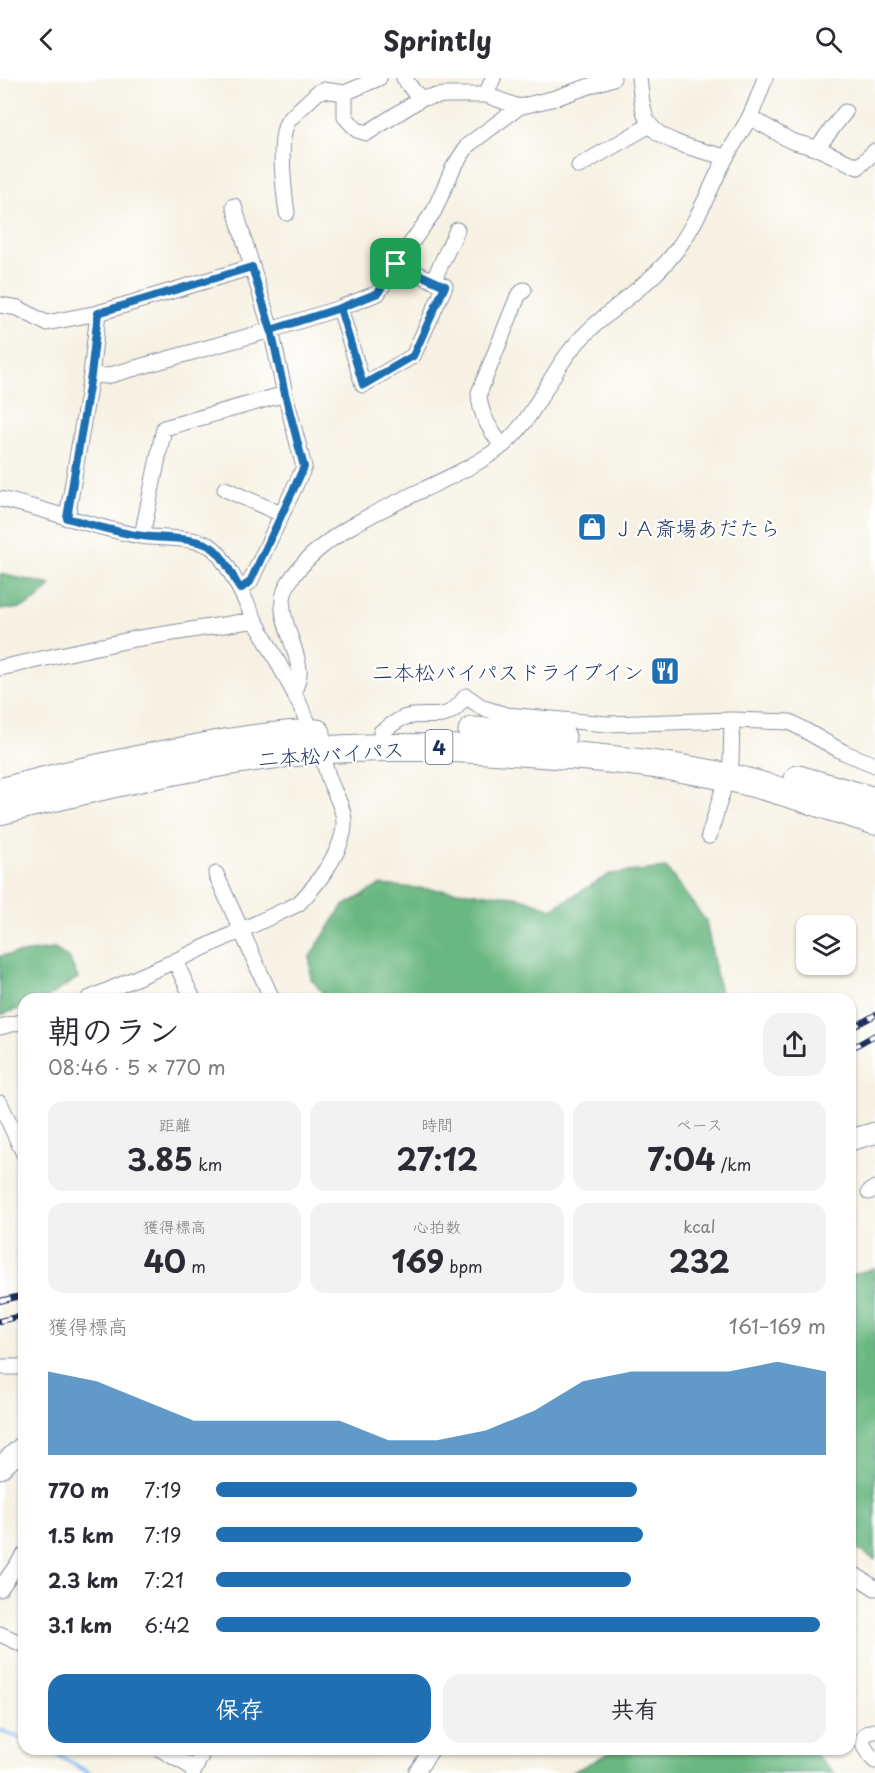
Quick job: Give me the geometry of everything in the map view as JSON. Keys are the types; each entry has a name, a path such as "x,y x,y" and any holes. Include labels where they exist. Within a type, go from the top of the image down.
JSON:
{"highway":[{"name":"二本松バイパス","path":"0,811 110,784 249,759 316,742 381,732 426,730 517,733 687,754 798,797 875,821"},
{"name":"二本松バイパス","path":"0,792 81,771 252,738 564,755 729,770 831,788 875,801"}],"main road":[{"path":"856,1138 875,1133"},
{"path":"0,1468 18,1452"}],"street":[{"path":"287,213 282,176 283,145 288,121 323,90 345,93 380,78"},
{"path":"404,78 414,92 422,98"},
{"path":"486,95 493,78"},
{"path":"91,375 107,376 271,330 378,293 434,211 460,155 468,145 519,107 555,98 572,84 614,78"},
{"path":"639,78 643,107 650,125 658,133 670,140 726,157"},
{"path":"294,692 299,670 287,630 283,600 288,584 312,555 340,533 471,466 512,439 529,417 568,354 585,334 645,283 678,248 750,117 765,78"},
{"path":"345,93 345,117 357,129 367,133 422,98 486,95 519,107"},
{"path":"817,148 845,112"},
{"path":"750,117 791,141 817,148 858,167 875,151"},
{"path":"579,166 650,125"},
{"path":"234,206 271,330 304,467 250,582 240,589"},
{"path":"433,281 457,230"},
{"path":"340,308 363,385 413,356 445,286 396,264"},
{"path":"0,305 18,308 46,323 98,313 252,267"},
{"path":"502,446 486,420 479,402 479,393 518,296 524,290"},
{"path":"67,518 91,375 98,313"},
{"path":"142,536 164,428 285,394"},
{"path":"225,489 281,514"},
{"path":"0,499 38,507 105,529 142,536 192,541 208,545 216,550 240,589 294,692 342,811 343,833 329,864 311,891 298,904 112,993"},
{"path":"0,668 134,639 255,620"},
{"path":"381,732 405,717 441,716 457,708 466,696 483,708 506,715 607,724 732,720 790,722 843,752 875,765"},
{"path":"709,836 729,770 732,720"},
{"path":"216,874 270,993"},
{"path":"176,961 190,993"},
{"path":"0,1028 18,1023"},
{"path":"0,1103 18,1141"},
{"path":"0,1367 18,1367"},
{"path":"0,1589 18,1572"},
{"path":"856,1576 875,1588"},
{"path":"0,1634 18,1643"},
{"path":"875,1731 865,1736 863,1743 865,1751 875,1761"},
{"path":"169,1755 194,1771 201,1755"},
{"path":"416,1773 428,1755"}],"green space":[{"path":"0,574 51,585 35,601 23,607 0,609"},
{"path":"666,868 706,921 720,993 323,993 311,979 310,957 342,907 380,885 515,896 552,909 610,874"},
{"path":"54,949 69,958 78,978 54,993 18,993 18,1009 0,1015 0,956"},
{"path":"875,1268 875,1560 856,1548 856,1273"},
{"path":"606,1755 815,1755 834,1773 571,1773"}],"waterway":[{"path":"0,1730 18,1738"},
{"path":"58,1755 89,1773"}],"railway":[{"path":"856,1026 875,1015"},
{"path":"856,1046 875,1035"},
{"path":"0,1301 18,1296"},
{"path":"0,1321 18,1316"}],"place":[{"name":"ＪＡ斎場あだたら","path":"592,527"},
{"name":"二本松バイパスドライブイン","path":"665,671"}],"route":[{"path":"396,264 378,293 271,330 252,267 98,313 91,375 67,518 105,529 208,545 216,550 240,589 250,582 304,467 271,330 340,308 363,385 413,356 428,328 445,286 396,264"}]}
